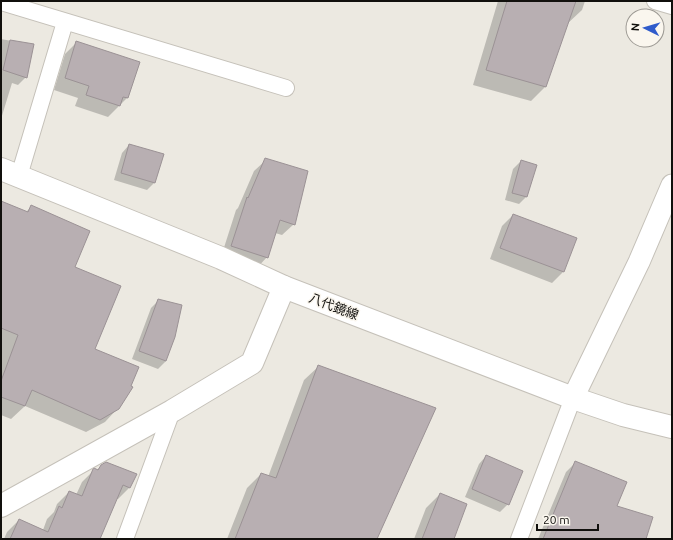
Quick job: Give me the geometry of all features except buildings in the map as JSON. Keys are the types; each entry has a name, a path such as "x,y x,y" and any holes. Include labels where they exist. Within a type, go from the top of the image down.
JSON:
{"main road":[{"name":"八代鏡線","path":"10,172 221,258 284,286 573,398 624,415 672,427"},
{"path":"1,506 172,411 252,363 284,286"}],"street":[{"path":"655,1 672,6"},
{"path":"1,2 286,88"},
{"path":"10,172 66,22"},
{"path":"519,539 573,398 639,262 672,185"},
{"path":"125,539 172,411"}]}
